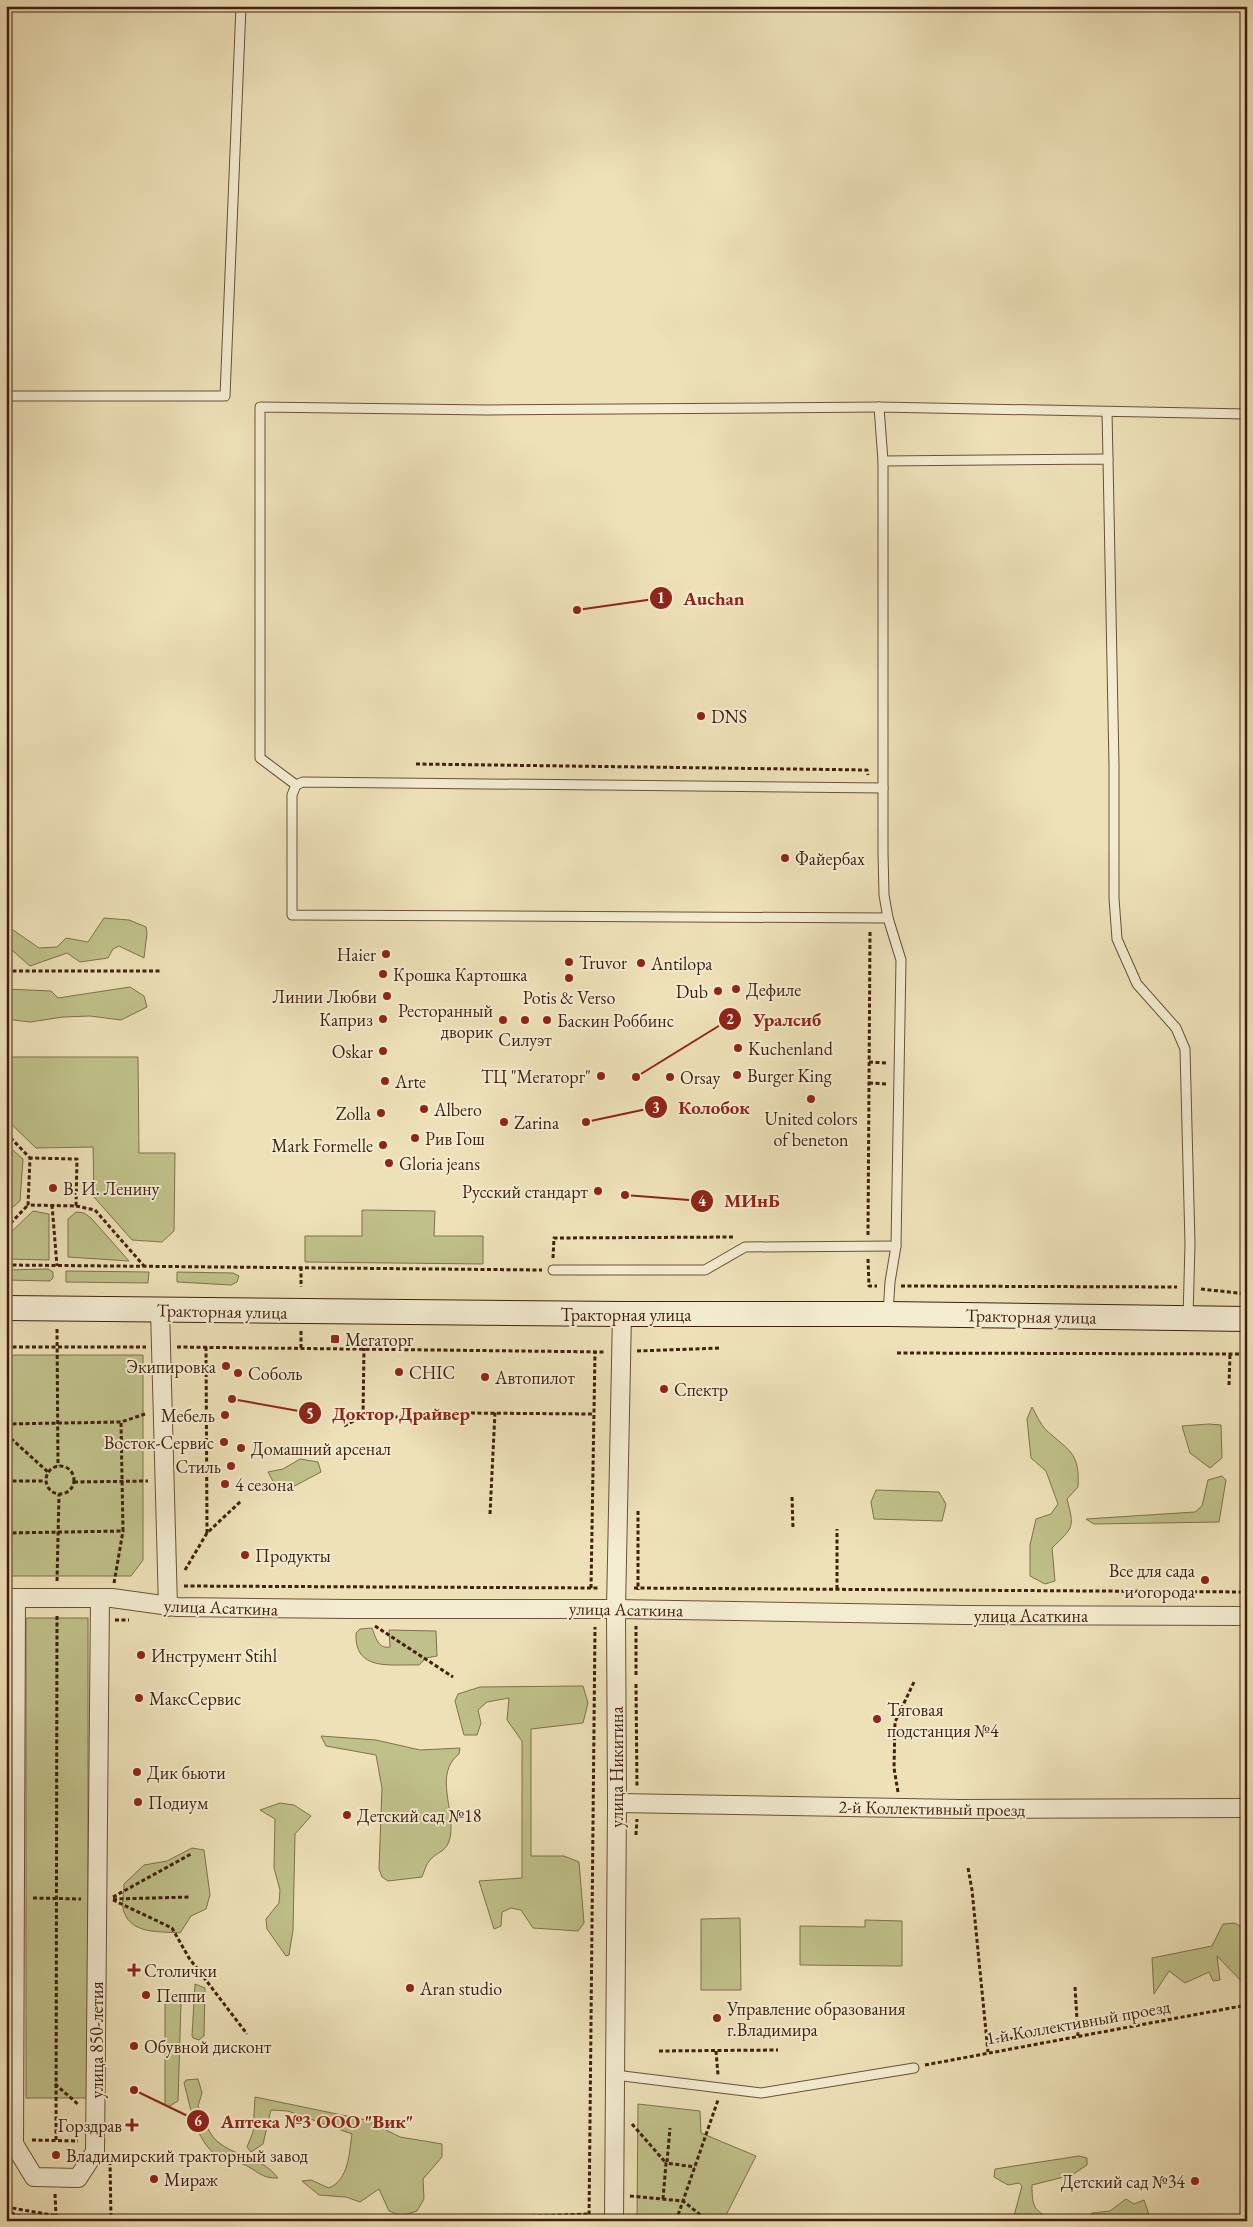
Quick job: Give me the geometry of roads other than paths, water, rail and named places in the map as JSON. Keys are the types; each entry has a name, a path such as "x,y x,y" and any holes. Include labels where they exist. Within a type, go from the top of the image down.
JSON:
{"main road":[{"name":"Тракторная улица","path":"6,1308 622,1314 888,1314 1247,1320"}],"street":[{"path":"160,1310 168,1607"},
{"name":"улица Никитина","path":"614,2221 617,1803 616,1609 622,1314"},
{"name":"улица Асаткина","path":"11,1598 106,1598 168,1607 616,1609 984,1615 1247,1616"},
{"name":"улица 850-летия","path":"11,1598 14,2144 34,2177 78,2178 95,2152 103,1899 106,1598"},
{"name":"2-й Коллективный проезд","path":"617,1803 901,1808 1247,1808"}],"lane":[{"path":"6,396 226,396 241,6"},
{"path":"296,785 260,758 260,407 488,410 880,407 1247,414"},
{"path":"880,407 883,461 884,895 888,918 901,960 896,1246 888,1314"},
{"path":"1107,412 1114,898 1117,939 1137,984 1176,1028 1185,1049 1188,1319"},
{"path":"883,461 1108,459"},
{"path":"883,788 303,782 296,785 292,795 292,915 888,918"},
{"path":"553,1270 705,1270 745,1247 896,1246"},
{"path":"615,2075 761,2093 914,2068"}],"place":[{"name":"Auchan","path":"577,610"},
{"name":"DNS","path":"701,716"},
{"name":"Файербах","path":"785,858"},
{"name":"Haier","path":"386,954"},
{"name":"Truvor","path":"569,962"},
{"name":"Antilopa","path":"641,963"},
{"name":"Крошка Картошка","path":"383,974"},
{"name":"Potis & Verso","path":"569,978"},
{"name":"Дефиле","path":"736,989"},
{"name":"Dub","path":"718,991"},
{"name":"Линии Любви","path":"387,996"},
{"name":"Каприз","path":"383,1019"},
{"name":"Ресторанный дворик","path":"503,1020"},
{"name":"Силуэт","path":"525,1020"},
{"name":"Баскин Роббинс","path":"547,1020"},
{"name":"Kuchenland","path":"738,1048"},
{"name":"Oskar","path":"383,1051"},
{"name":"Burger King","path":"737,1075"},
{"name":"ТЦ \"Мегаторг\"","path":"601,1076"},
{"name":"Уралсиб","path":"636,1077"},
{"name":"Orsay","path":"670,1077"},
{"name":"Arte","path":"385,1081"},
{"name":"United colors of beneton","path":"811,1099"},
{"name":"Albero","path":"424,1109"},
{"name":"Zolla","path":"381,1113"},
{"name":"Zarina","path":"504,1122"},
{"name":"Колобок","path":"586,1122"},
{"name":"Рив Гош","path":"415,1138"},
{"name":"Mark Formelle","path":"383,1145"},
{"name":"Gloria jeans","path":"389,1163"},
{"name":"В. И. Ленину","path":"53,1188"},
{"name":"Русский стандарт","path":"598,1191"},
{"name":"МИнБ","path":"625,1195"},
{"name":"Мегаторг","path":"335,1339"},
{"name":"Экипировка","path":"226,1366"},
{"name":"CHIC","path":"399,1372"},
{"name":"Соболь","path":"238,1373"},
{"name":"Автопилот","path":"485,1377"},
{"name":"Спектр","path":"664,1389"},
{"name":"Доктор Драйвер","path":"232,1399"},
{"name":"Мебель","path":"225,1415"},
{"name":"Восток-Сервис","path":"224,1442"},
{"name":"Домашний арсенал","path":"241,1448"},
{"name":"Стиль","path":"231,1466"},
{"name":"4 сезона","path":"225,1484"},
{"name":"Продукты","path":"245,1555"},
{"name":"Все для сада и огорода","path":"1205,1580"},
{"name":"Инструмент Stihl","path":"141,1655"},
{"name":"МаксСервис","path":"139,1698"},
{"name":"Тяговая подстанция №4","path":"877,1719"},
{"name":"Дик бьюти","path":"137,1772"},
{"name":"Подиум","path":"138,1802"},
{"name":"Детский сад №18","path":"347,1815"},
{"name":"Столички","path":"134,1970"},
{"name":"Aran studio","path":"410,1988"},
{"name":"Пеппи","path":"146,1995"},
{"name":"Управление образования г.Владимира","path":"717,2018"},
{"name":"Обувной дисконт","path":"134,2046"},
{"name":"Аптека №3 ООО \"Вик\"","path":"134,2090"},
{"name":"Горздрав","path":"132,2125"},
{"name":"Владимирский тракторный завод","path":"56,2155"},
{"name":"Мираж","path":"154,2179"},
{"name":"Детский сад №34","path":"1195,2181"}]}
